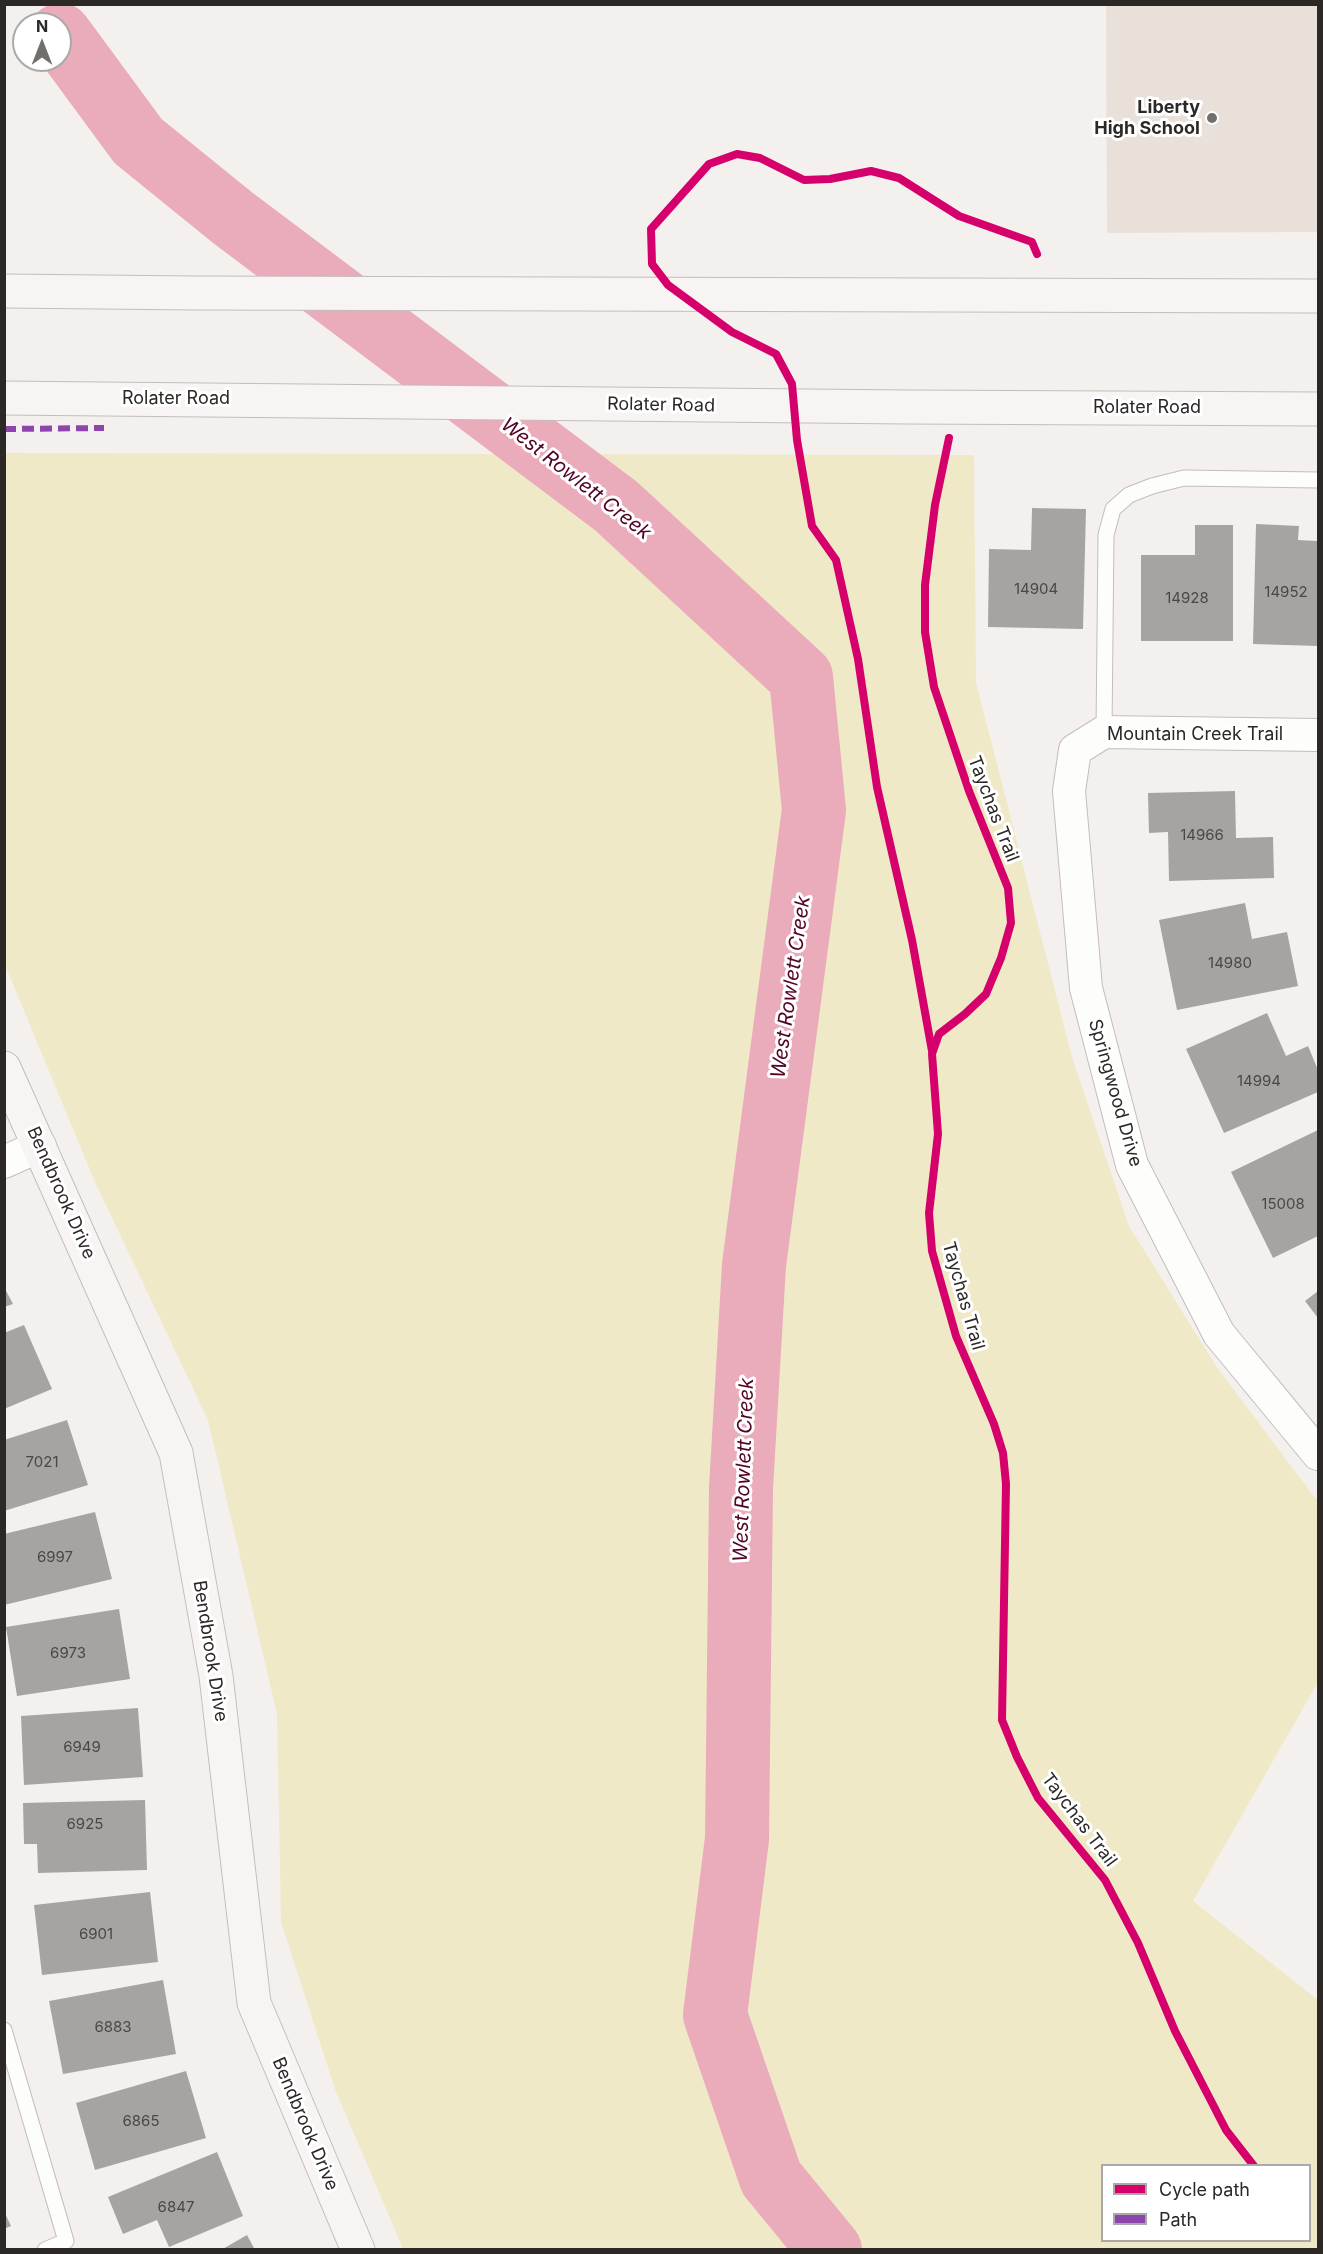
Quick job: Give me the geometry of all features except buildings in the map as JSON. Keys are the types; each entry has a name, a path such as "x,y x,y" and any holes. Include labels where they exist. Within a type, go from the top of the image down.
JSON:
{"main road":[{"path":"4,291 1318,296"},
{"name":"Rolater Road","path":"4,398 1318,409"},
{"name":"Bendbrook Drive","path":"4,1068 176,1453 216,1676 254,2003 358,2250"}],"street":[{"name":"Mountain Creek Trail","path":"1075,750 1104,732 1318,735"},
{"name":"Springwood Drive","path":"1075,750 1069,791 1086,988 1132,1165 1220,1334 1318,1454"},
{"path":"4,1162 40,1146"}],"lane":[{"path":"1104,732 1107,535 1113,509 1129,495 1152,486 1184,478 1318,480"},
{"path":"4,2030 69,2245 45,2250"}],"shaded area":[{"name":"Liberty High School","path":"1106,5 1318,5 1318,232 1107,233"},
{"path":"4,453 974,455 976,682 1072,1057 1129,1226 1216,1366 1318,1500 1318,1682 1193,1901 1318,2000 1318,2249 403,2249 335,2089 281,1922 277,1714 208,1420 95,1182 5,965"}],"waterway":[{"name":"West Rowlett Creek","path":"72,51 138,141 233,218 616,506 801,677 814,810 754,1265 741,1488 737,1839 715,2015 771,2178 830,2250"}],"marked path":[{"path":"4,429 104,428"}],"cycle path":[{"path":"932,1051 912,940 877,787 858,659 836,560 812,526 797,440 792,384 776,354 732,332 668,285 652,264 651,229 709,164 737,154 760,158 804,180 830,179 871,171 899,178 959,216 1032,242 1037,254"},
{"name":"Taychas Trail","path":"949,438 935,505 925,585 925,632 934,687 969,791 1008,888 1011,923 1001,958 986,994 939,1034 932,1054 938,1134 929,1213 932,1251 956,1336 994,1424 1003,1453 1006,1484 1002,1720 1017,1757 1038,1798 1105,1880 1138,1943 1175,2031 1226,2130 1252,2164"}],"place":[{"name":"Liberty High School","path":"1212,118"}]}
